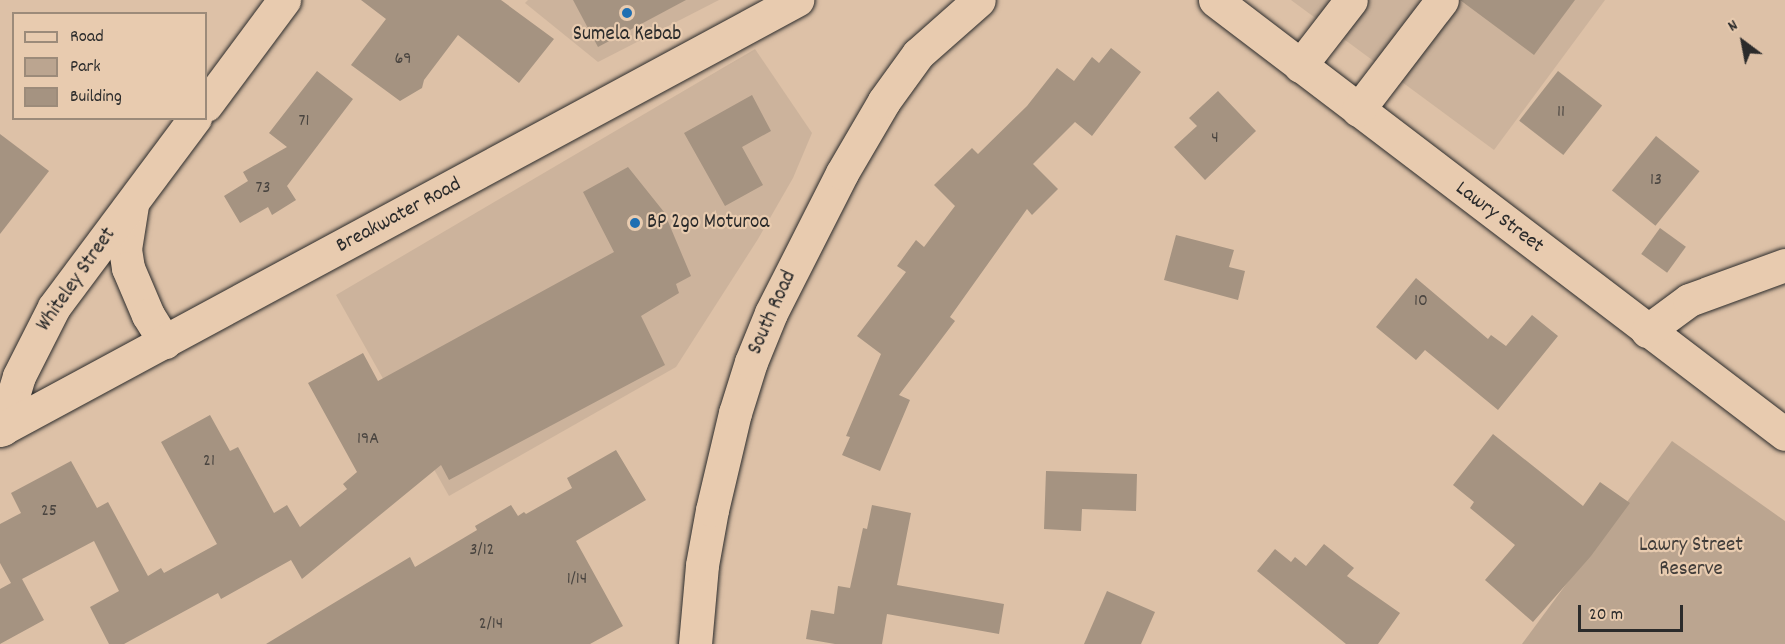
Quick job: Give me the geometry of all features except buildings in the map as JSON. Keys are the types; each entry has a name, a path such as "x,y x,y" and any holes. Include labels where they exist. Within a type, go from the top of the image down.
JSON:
{"main road":[{"path":"207,104 284,0"},
{"name":"Breakwater Road","path":"1,430 797,0"},
{"name":"South Road","path":"695,644 702,565 712,510 735,413 751,362 771,313 842,173 885,101 918,54 957,12 979,0"},
{"name":"Lawry Street","path":"1215,0 1785,434"},
{"path":"1300,66 1351,0"},
{"path":"1358,110 1442,0"},
{"name":"Whiteley Street","path":"1,430 19,376 54,307 194,120"},
{"name":"Whiteley Street","path":"132,203 125,249 128,268 148,315 165,342"},
{"path":"1647,331 1689,300 1785,265"}],"shaded area":[{"path":"528,0 719,0 598,62 525,3"},
{"path":"1291,0 1605,0 1494,150"},
{"path":"755,49 812,133 793,178 758,239 676,367 449,496 336,295"}],"green space":[{"name":"Lawry Street Reserve","path":"1672,441 1785,521 1785,644 1522,644"}],"place":[{"name":"Sumela Kebab","path":"627,13"},
{"name":"BP 2go Moturoa","path":"635,223"}]}
